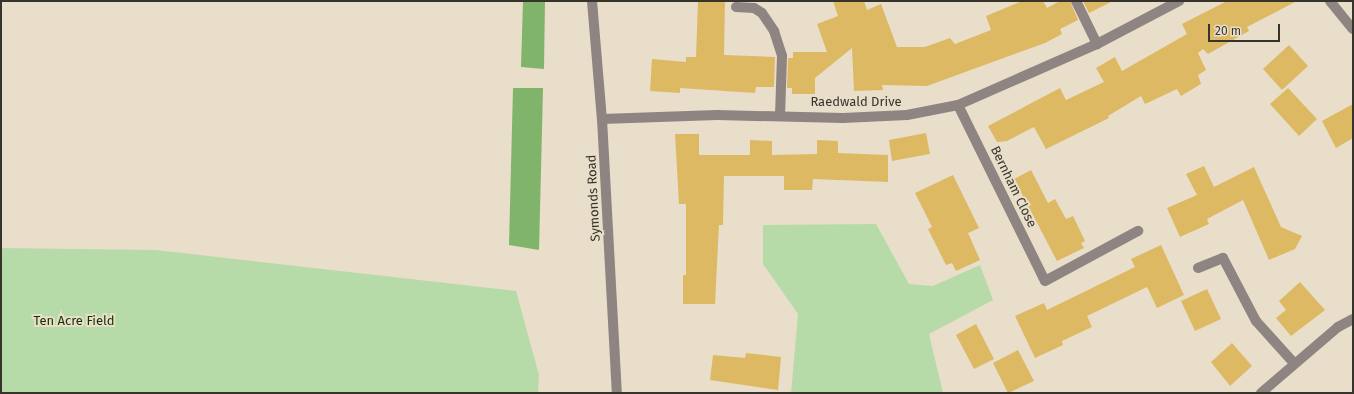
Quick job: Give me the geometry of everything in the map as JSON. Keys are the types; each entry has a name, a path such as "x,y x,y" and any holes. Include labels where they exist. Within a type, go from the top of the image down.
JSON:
{"street":[{"name":"Symonds Road","path":"592,1 602,119 617,393"},
{"path":"1076,1 1097,44"},
{"name":"Raedwald Drive","path":"602,119 780,115 843,118 907,115 958,105 1097,44 1179,1"},
{"path":"1330,1 1353,29"},
{"path":"736,7 754,8 762,13 774,31 782,56 780,115"},
{"name":"Bernham Close","path":"958,105 1045,280 1138,231"},
{"path":"1198,268 1223,258 1256,321 1294,363"},
{"path":"1261,393 1294,363 1338,327 1353,319"}],"green space":[{"path":"523,1 545,1 544,69 521,67"},
{"path":"513,88 543,88 539,250 509,245"},
{"path":"876,224 909,284 933,286 980,265 993,300 929,334 943,393 791,393 798,314 763,264 763,225"},
{"name":"Ten Acre Field","path":"1,248 156,250 516,291 539,375 538,393 1,393"}],"building":[{"path":"698,1 725,1 724,55 775,57 774,87 756,87 755,93 680,88 680,93 650,91 652,59 686,62 686,57 696,57"},
{"path":"833,1 864,1 867,10 881,4 897,47 925,47 950,38 955,44 991,30 986,16 1022,1 1043,1 1047,8 1060,1 1070,1 1078,20 1060,29 1062,34 1045,43 927,86 882,85 883,90 854,91 852,48 815,78 815,94 792,94 792,88 787,88 788,58 793,58 793,52 827,52 817,24 838,16"},
{"path":"1083,1 1113,1 1089,13"},
{"path":"1227,1 1297,1 1247,27 1249,31 1208,54 1203,49 1198,53 1206,70 1198,75 1201,84 1181,96 1177,89 1145,104 1141,96 1108,116 1109,118 1046,149 1034,127 1007,141 997,142 988,126 1060,88 1066,100 1104,82 1096,68 1115,57 1122,71 1187,34 1182,24"},
{"path":"1289,45 1308,66 1282,90 1263,69"},
{"path":"1288,88 1317,119 1299,136 1270,104"},
{"path":"1353,104 1353,138 1336,148 1322,121"},
{"path":"926,133 930,154 892,161 889,140"},
{"path":"675,134 699,134 699,155 750,155 750,140 772,141 772,155 817,154 817,140 838,141 838,153 888,155 888,182 813,179 812,190 784,190 784,176 724,176 723,225 719,225 715,304 683,304 683,275 686,275 686,204 679,204"},
{"path":"1204,166 1214,187 1254,167 1281,227 1302,236 1295,249 1269,260 1243,200 1207,219 1209,224 1180,237 1167,208 1197,195 1186,174"},
{"path":"1031,170 1048,203 1055,199 1066,219 1073,216 1085,241 1081,243 1084,248 1057,261 1014,179"},
{"path":"953,175 979,228 968,233 980,260 956,271 952,263 946,265 928,229 932,227 915,193"},
{"path":"1161,245 1184,295 1157,308 1147,287 1087,316 1092,327 1062,341 1063,345 1035,358 1015,316 1044,303 1047,310 1135,267 1131,259"},
{"path":"1300,282 1325,310 1291,336 1276,318 1286,310 1279,301"},
{"path":"1207,289 1221,319 1195,331 1181,301"},
{"path":"976,324 994,359 974,369 956,335"},
{"path":"1232,343 1252,366 1230,386 1211,362"},
{"path":"1018,350 1034,381 1008,393 993,363"},
{"path":"746,353 781,357 778,390 710,380 713,355 745,358"}]}
